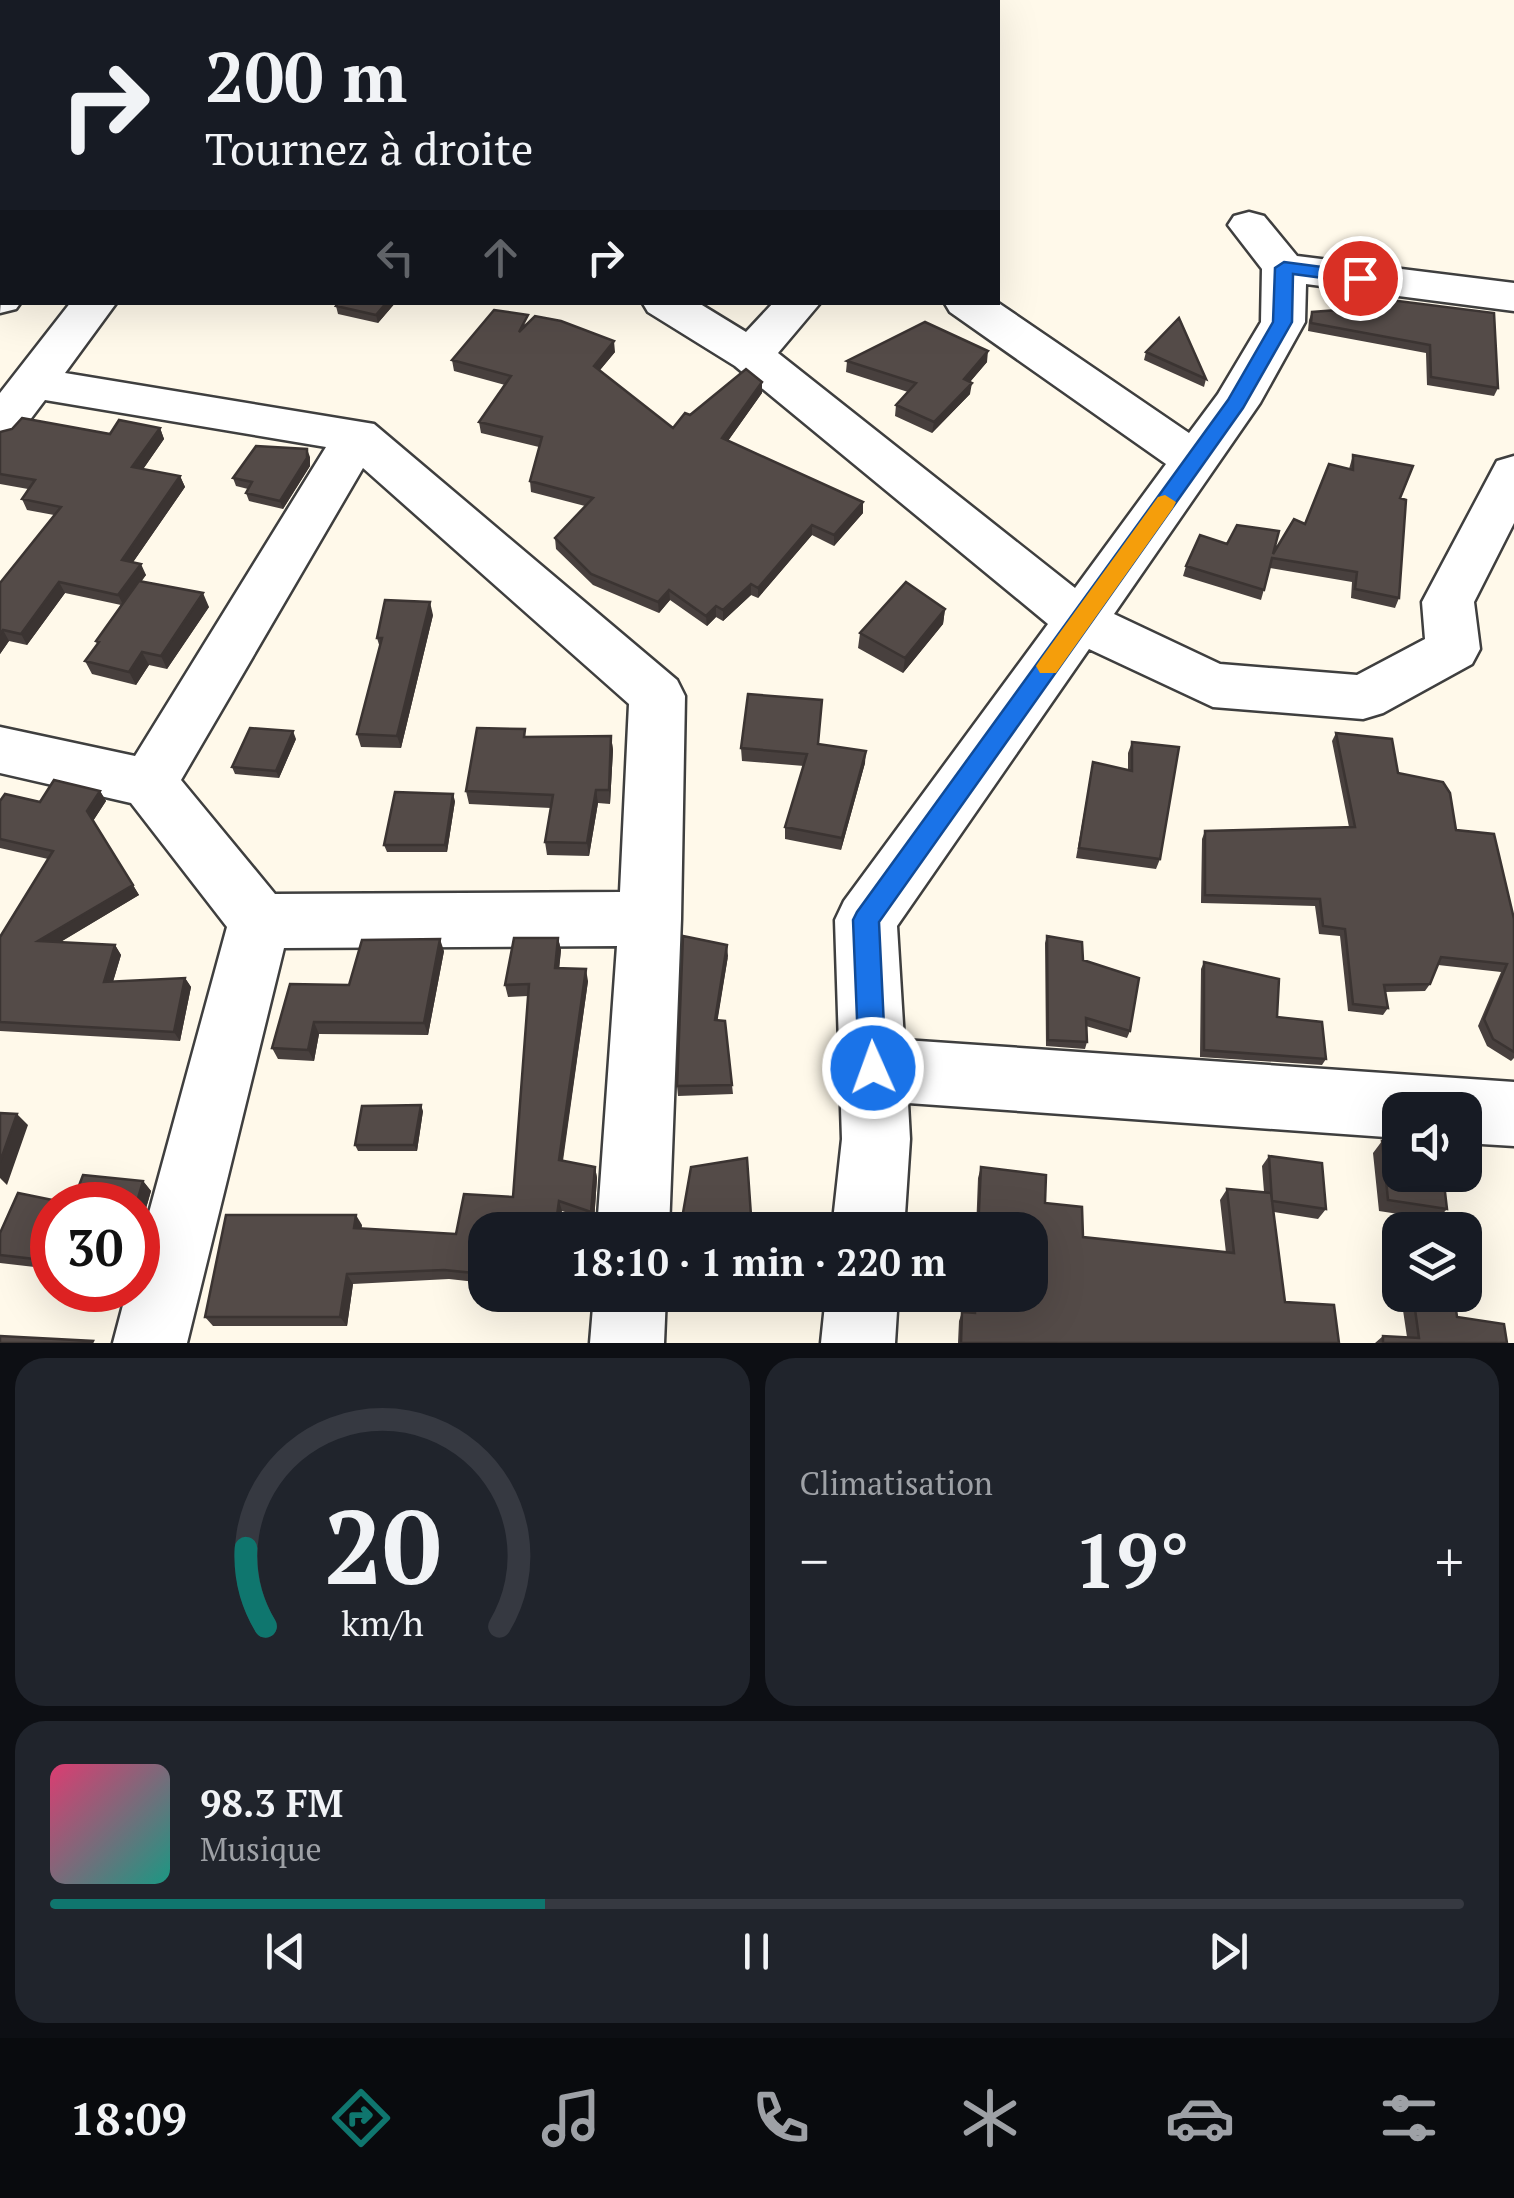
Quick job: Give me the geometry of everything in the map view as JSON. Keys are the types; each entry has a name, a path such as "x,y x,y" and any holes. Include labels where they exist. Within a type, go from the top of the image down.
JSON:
{"street":[{"path":"870,1212 876,1139 866,920 1236,403 1282,322 1284,268 1249,224"},
{"path":"1284,268 1514,297"},
{"path":"0,426 93,305"},
{"path":"669,305 750,355 1080,621 1213,684 1362,697 1452,649 1448,602 1495,555 1514,473"},
{"path":"750,355 796,305"},
{"path":"970,305 1195,461"},
{"path":"33,383 357,436 657,696 635,1212"},
{"path":"149,783 357,436"},
{"path":"0,750 149,783 260,921"},
{"path":"260,921 650,919"},
{"path":"150,1343 260,921"},
{"path":"873,1068 1382,1105"},
{"path":"1482,1112 1514,1114"},
{"path":"627,1343 629,1312"},
{"path":"858,1343 861,1312"}],"building":[{"path":"1390,300 1494,313 1498,388 1431,377 1430,345 1311,323 1312,312 1391,306"},
{"path":"337,305 384,305 376,315"},
{"path":"494,310 528,315 519,332 535,316 561,321 614,341 594,366 673,428 685,413 690,415 746,369 762,382 722,438 863,502 834,535 812,525 758,588 751,584 723,610 716,606 706,616 669,590 658,602 591,574 555,538 593,498 530,481 542,437 479,422 511,376 452,360"},
{"path":"1179,318 1206,379 1146,352"},
{"path":"925,322 988,351 964,379 972,383 934,422 896,405 916,383 847,361"},
{"path":"22,418 110,434 119,420 160,428 132,467 180,476 122,560 141,564 118,595 59,582 21,634 3,630 0,634 0,583 61,507 22,499 35,480 0,474 0,432 12,429"},
{"path":"256,446 307,449 307,458 280,501 246,493 252,482 233,478"},
{"path":"1353,455 1413,466 1400,498 1406,500 1399,598 1355,589 1357,572 1272,558 1264,590 1186,566 1200,535 1227,544 1237,525 1279,531 1273,554 1294,519 1305,524 1329,464 1353,470"},
{"path":"139,581 203,593 161,656 142,652 129,672 85,661 99,642 96,641"},
{"path":"906,582 945,609 905,658 860,633"},
{"path":"385,600 430,602 397,736 357,734 382,638 377,638"},
{"path":"748,694 822,700 818,744 866,751 842,838 785,827 807,754 741,748"},
{"path":"250,728 293,731 276,771 232,767"},
{"path":"477,728 525,729 524,737 611,736 609,790 596,790 587,843 545,842 553,795 466,791"},
{"path":"1336,733 1392,739 1398,773 1443,782 1450,793 1456,830 1494,834 1514,919 1514,1052 1493,1039 1484,1019 1507,964 1441,957 1430,984 1384,985 1388,1008 1353,1004 1345,929 1323,926 1320,899 1205,895 1205,831 1355,827"},
{"path":"1132,742 1179,747 1160,859 1079,848 1093,762 1132,771"},
{"path":"54,780 100,791 87,811 133,885 38,941 115,945 104,982 185,978 174,1032 0,1022 0,937 53,851 0,839 0,801 5,794 40,802"},
{"path":"395,792 453,794 445,845 384,845"},
{"path":"683,936 727,945 715,1020 725,1021 732,1085 677,1086"},
{"path":"1047,936 1082,942 1083,960 1139,978 1130,1031 1086,1018 1087,1042 1048,1040"},
{"path":"514,938 558,938 555,968 586,969 559,1160 595,1167 591,1212 559,1201 557,1212 468,1212 468,1272 347,1274 340,1317 205,1317 226,1215 356,1215 354,1228 456,1234 464,1194 513,1197 529,984 505,985"},
{"path":"440,939 424,1023 314,1022 308,1050 272,1048 290,984 349,985 362,940"},
{"path":"1204,962 1279,979 1277,1017 1322,1022 1326,1059 1204,1050"},
{"path":"421,1105 414,1145 355,1145 362,1106"},
{"path":"0,1113 17,1114 0,1162"},
{"path":"1269,1156 1322,1163 1326,1209 1272,1201"},
{"path":"747,1158 751,1212 683,1212 691,1167"},
{"path":"981,1167 1046,1175 1045,1203 1082,1207 1083,1237 1234,1253 1227,1189 1271,1193 1285,1302 1334,1305 1339,1343 961,1343 962,1312 1048,1312 1048,1212 979,1212"},
{"path":"83,1175 143,1181 143,1182 80,1182"},
{"path":"1387,1192 1445,1192 1447,1209 1388,1200"},
{"path":"18,1193 30,1195 30,1258 0,1255 0,1233"},
{"path":"1415,1312 1456,1312 1457,1317 1504,1324 1507,1343 1383,1343 1383,1336 1419,1338"},
{"path":"0,1336 93,1341 0,1343"}],"slow traffic":[{"path":"1048,666 1165,502"}],"route":[{"path":"873,1068 866,920 1236,403 1282,322 1284,268 1360,278"}]}
